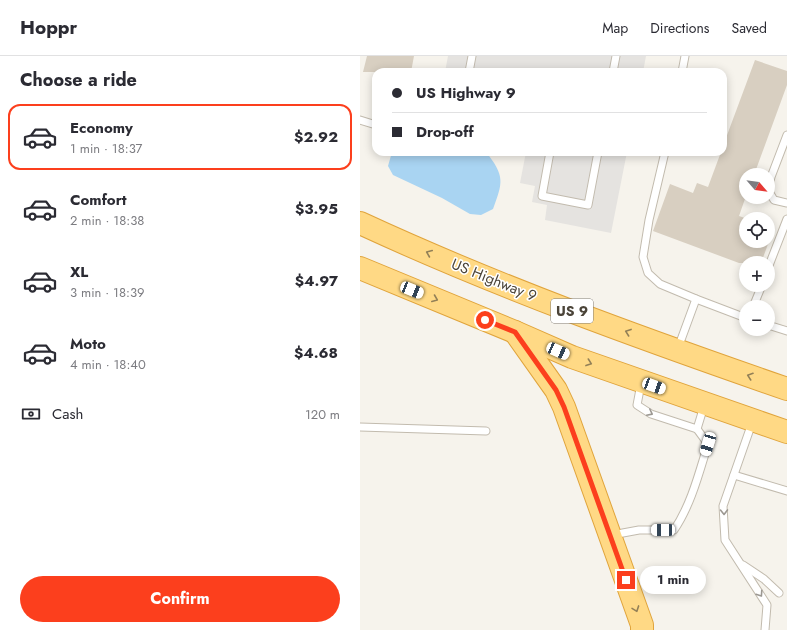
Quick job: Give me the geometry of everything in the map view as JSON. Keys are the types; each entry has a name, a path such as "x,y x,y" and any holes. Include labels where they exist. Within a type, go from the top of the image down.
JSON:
{"highway":[{"name":"US Highway 9","path":"360,223 471,271 677,350 787,389"},
{"path":"360,268 572,357 787,432"},
{"path":"515,332 556,390 564,407 642,625 642,630"}],"lane":[{"path":"470,68 472,56"},
{"path":"614,68 616,56"},
{"path":"683,68 685,56"},
{"path":"360,120 372,124"},
{"path":"787,135 771,177 768,190 774,200 787,203"},
{"path":"549,156 542,196 588,205 597,156"},
{"path":"664,156 649,220 643,257 648,273 660,284 739,315"},
{"path":"773,256 787,219"},
{"path":"677,350 696,299"},
{"path":"775,327 787,330"},
{"path":"609,535 639,530 674,530 680,521 699,474 708,444 697,429 651,414 637,405 642,382"},
{"path":"697,429 704,404"},
{"path":"753,421 723,506 725,540 767,605 765,630"},
{"path":"360,427 486,431"},
{"path":"734,475 787,491"},
{"path":"739,563 764,579 779,593"}],"shaded area":[{"path":"448,56 646,56 644,68 446,68"},
{"path":"525,156 626,156 611,233 545,220 547,205 532,202 535,186 520,183"}],"water":[{"path":"391,156 489,156 497,167 499,173 499,192 493,209 481,215 470,214 442,198 393,175 388,166"}],"building":[{"path":"367,56 414,56 412,68 372,68 372,72 363,72"},
{"path":"755,60 787,71 787,85 757,168 739,168 739,204 743,204 740,212 739,212 739,248 767,248 764,256 739,256 739,263 653,231 670,184 693,193 697,183 708,187 720,156 727,156 727,135"}],"route":[{"path":"485,320 515,332 556,390 564,407 626,580"}]}
